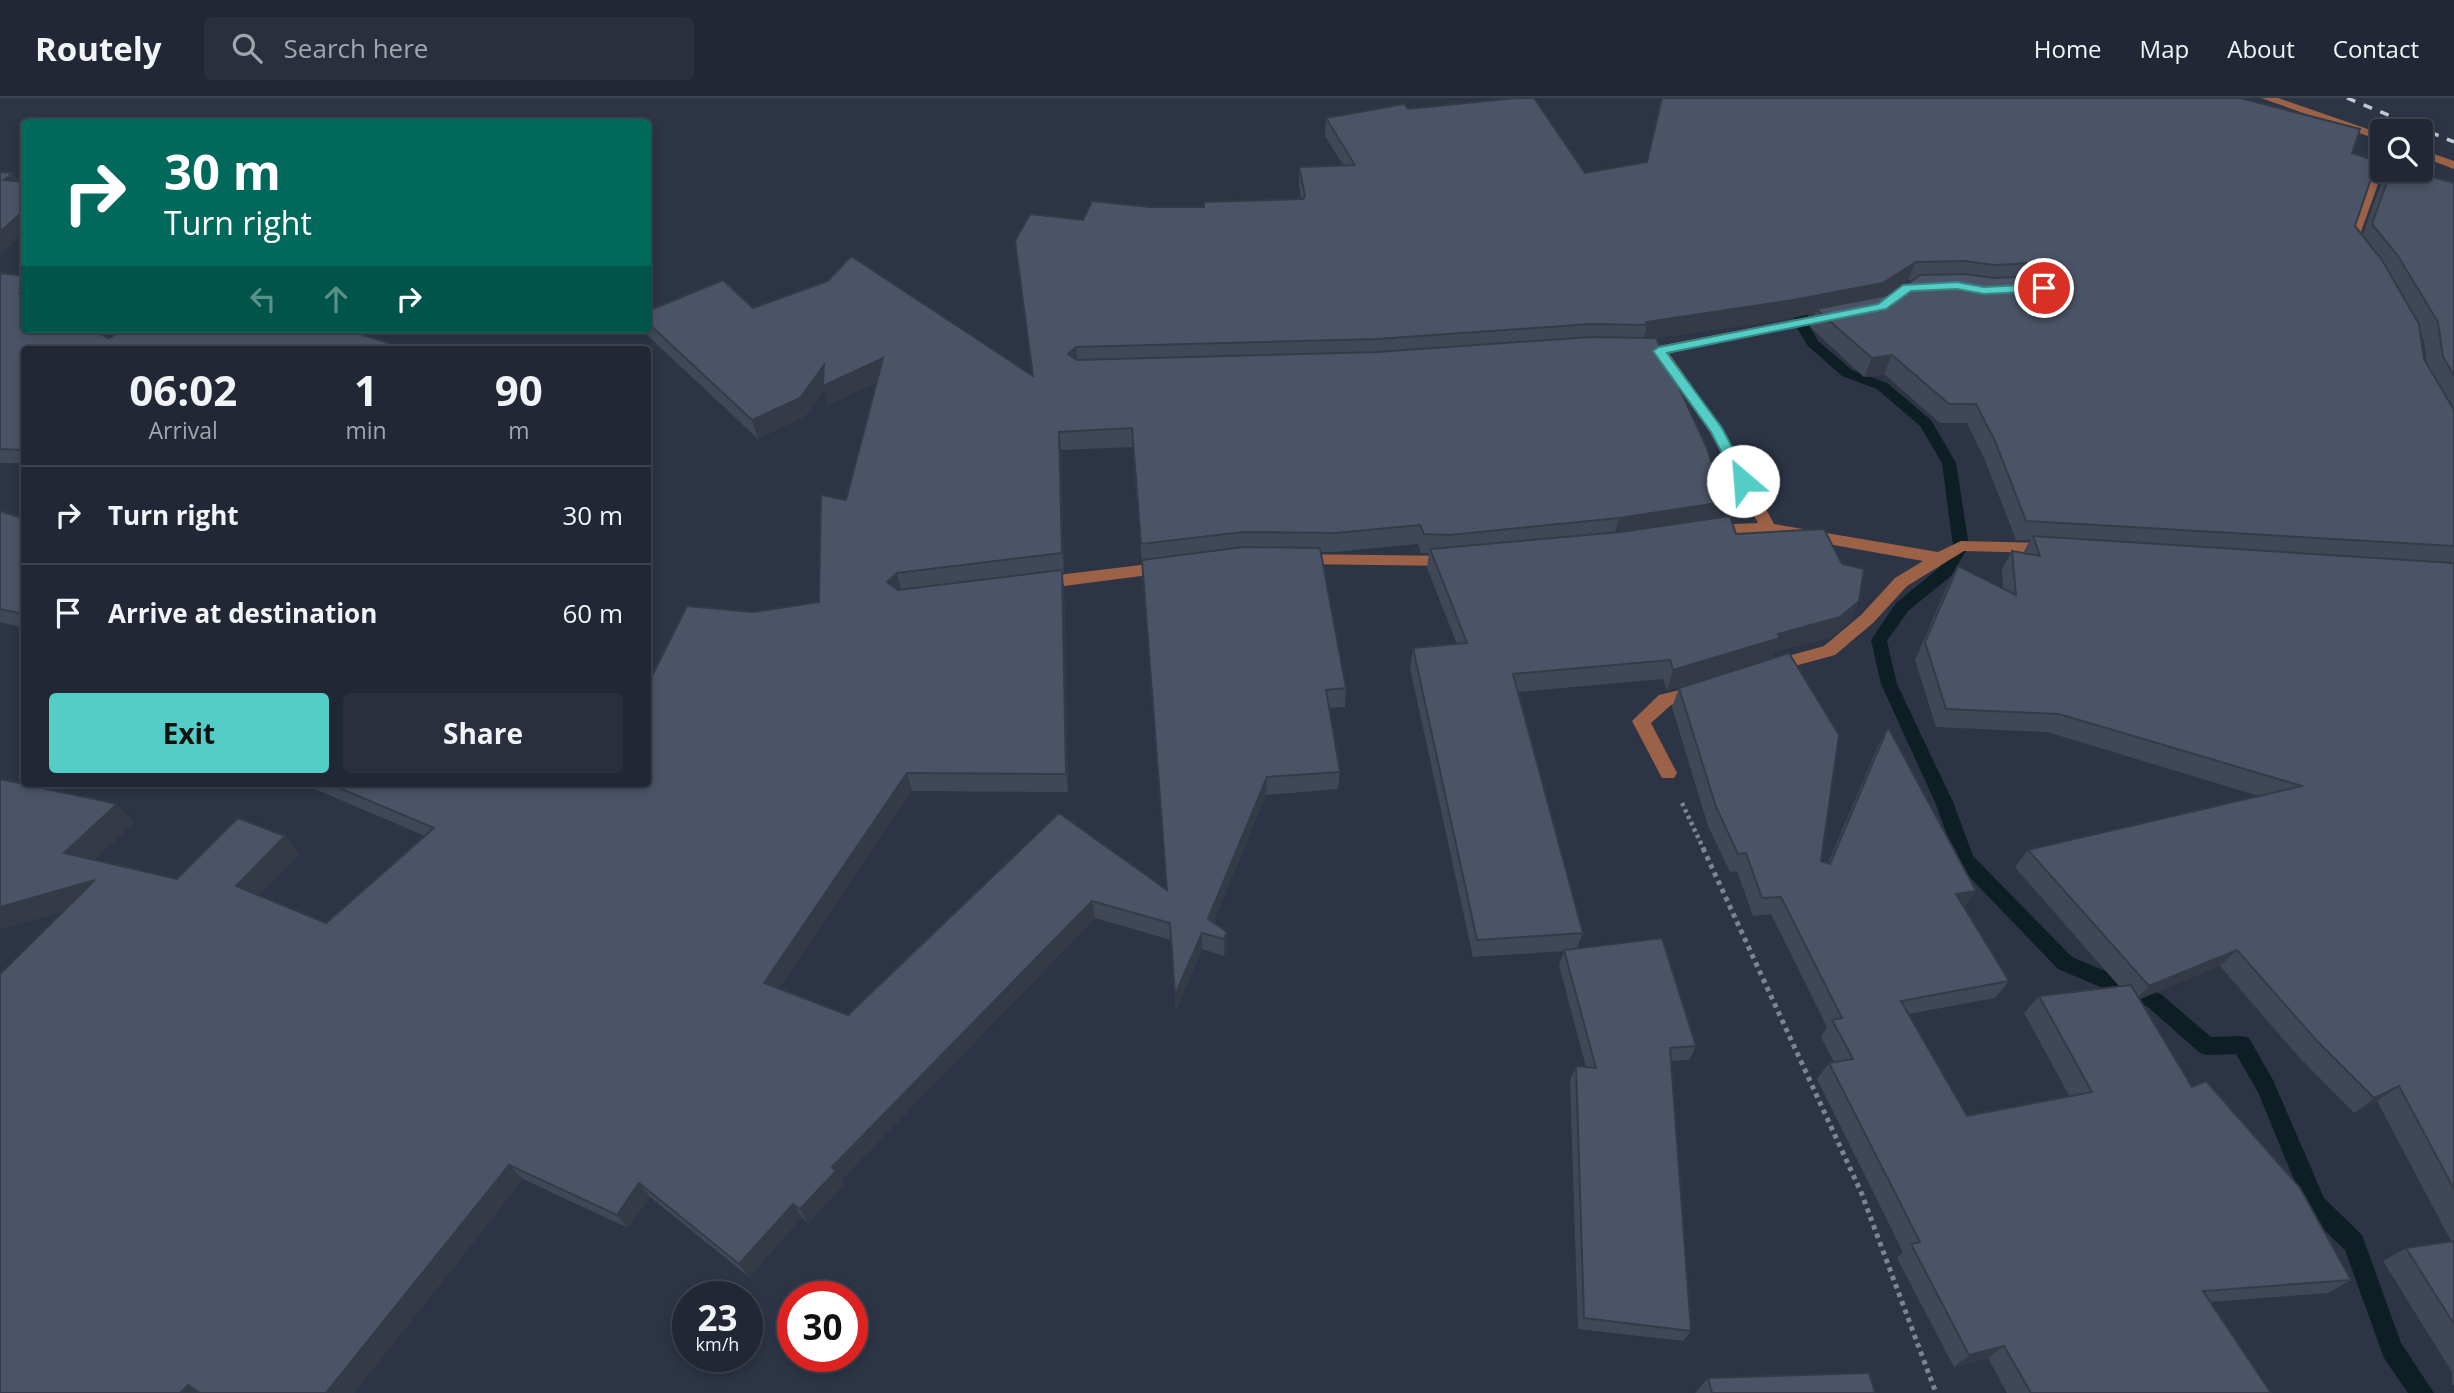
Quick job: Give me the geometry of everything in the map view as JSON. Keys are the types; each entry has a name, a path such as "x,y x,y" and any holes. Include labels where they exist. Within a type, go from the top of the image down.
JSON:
{"street":[{"path":"2267,98 2370,134"},
{"path":"2433,157 2454,165"},
{"path":"2364,260 2351,243 2373,182"},
{"path":"1632,350 1659,351 1854,312"},
{"path":"1659,351 1717,431 1769,530"},
{"path":"1689,533 1727,527 1808,533 1876,549 1940,558"},
{"path":"1761,669 1829,651 1867,619 1901,582 1961,546 2066,549"},
{"path":"1284,559 1447,561 1475,558"},
{"path":"1025,585 1189,565"},
{"path":"1668,773 1641,721 1665,700 1712,686"}],"path":[{"path":"1668,773 1861,1192 1936,1393"}],"building":[{"path":"1534,98 1585,173 1647,162 1662,98 2240,98 2360,129 2352,153 2370,159 2370,182 2355,226 2382,260 2419,324 2424,359 2454,410 2454,546 2026,521 1995,441 1976,404 1949,404 1892,355 1872,358 1816,309 1894,294 1920,275 1965,274 1994,278 2053,275 2063,269 2053,262 1994,265 1965,261 1916,262 1883,283 1793,300 1646,322 1647,325 1591,324 1377,339 1076,347 1068,354 1077,360 1377,352 1591,337 1656,338 1707,448 1724,502 1619,518 1450,535 1424,534 1420,525 1335,533 1243,532 1141,544 1132,428 1059,432 1062,553 897,573 887,582 898,590 1062,570 1066,774 907,773 764,983 848,1015 1059,813 1167,890 1142,560 1243,547 1320,548 1346,688 1326,690 1340,772 1267,777 1208,919 1227,932 1224,939 1202,933 1175,995 1170,923 1092,901 832,1167 836,1171 800,1209 793,1204 739,1264 639,1183 617,1215 509,1165 326,1393 200,1393 188,1385 180,1393 0,1393 0,974 95,880 0,907 0,779 21,783 21,787 37,787 117,804 64,853 177,879 238,818 285,836 236,886 326,923 434,828 337,787 651,787 651,678 687,606 753,612 819,602 821,495 846,500 883,358 823,386 824,365 800,398 752,420 651,326 651,310 723,280 753,308 828,281 851,256 1033,376 1015,241 1030,214 1083,220 1092,201 1150,207 1204,207 1204,202 1303,199 1305,196 1299,167 1355,165 1326,118 1404,104 1408,109"},
{"path":"0,172 13,173 4,180 21,182 21,213 0,232"},
{"path":"2433,177 2454,183 2454,375 2443,357 2438,322 2398,256 2372,224 2387,182 2433,182"},
{"path":"0,273 21,276 21,333 98,333 109,338 117,333 357,333 388,343 382,346 21,346 21,450 0,449"},
{"path":"0,511 21,518 21,613 0,609"},
{"path":"1730,516 1736,534 1824,529 1842,564 1864,569 1859,601 1840,617 1778,634 1780,638 1673,670 1670,660 1513,674 1583,933 1477,940 1413,648 1467,643 1430,549 1620,532"},
{"path":"2033,536 2454,563 2454,1189 2399,1086 2374,1098 2317,1041 2237,950 2149,986 2028,850 2302,786 2059,714 1946,709 1925,642 1958,566 2016,595 2012,551 2040,556"},
{"path":"1789,653 1839,735 1821,861 1830,864 1888,727 1976,891 1956,894 2009,981 1901,1001 1967,1116 2092,1092 2039,996 2131,985 2192,1087 2206,1081 2300,1188 2351,1280 2203,1291 2271,1393 2031,1393 2004,1346 1969,1355 1911,1244 1920,1242 1829,1063 1853,1059 1832,1020 1842,1018 1781,897 1762,898 1746,853 1738,854 1716,807 1679,688"},
{"path":"1662,938 1696,1046 1670,1048 1691,1331 1584,1318 1576,1066 1596,1068 1564,950"},
{"path":"2454,1241 2454,1324 2406,1248"},
{"path":"1869,1373 1875,1393 1712,1393 1708,1378"}],"waterway":[{"path":"1801,292 1801,323 1813,343 1847,373 1882,386 1926,423 1949,463 1961,546 1945,572 1902,607 1879,640 1889,684 1944,802 1965,860 2065,963 2155,1001 2207,1046 2242,1045 2266,1087 2316,1206 2354,1243 2392,1350 2422,1393"}],"railway":[{"path":"2347,98 2454,142"}],"route":[{"path":"1743,481 1717,431 1659,351 1881,307 1908,288 2044,288"}]}
